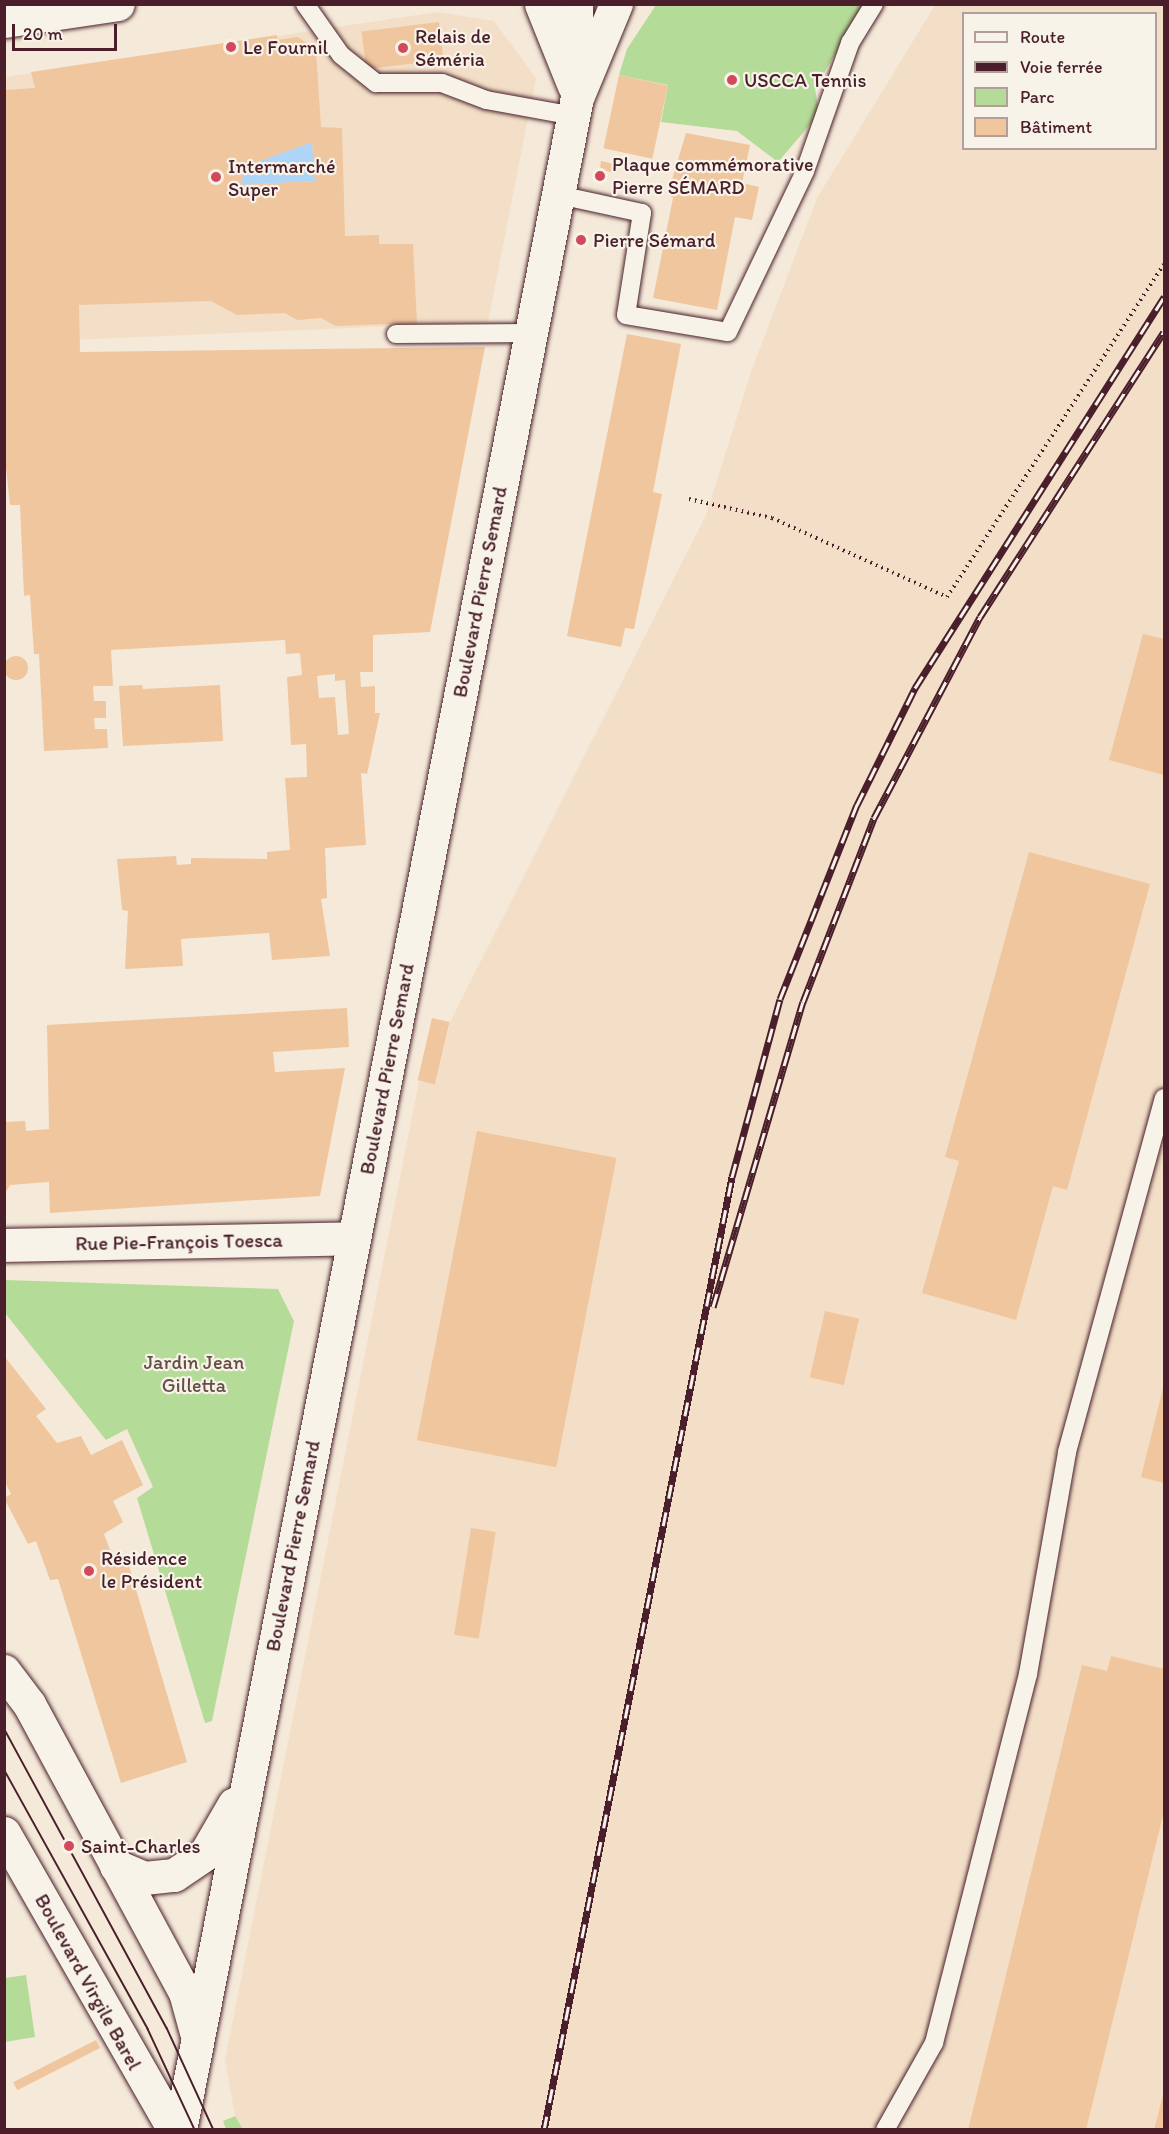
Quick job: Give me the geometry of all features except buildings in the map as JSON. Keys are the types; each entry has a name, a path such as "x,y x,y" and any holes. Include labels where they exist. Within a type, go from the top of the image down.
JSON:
{"street":[{"path":"4,21 118,4"},
{"path":"541,4 557,33 575,107"},
{"name":"Boulevard Pierre Semard","path":"198,2039 559,195 575,107 576,4"},
{"name":"Boulevard Pierre Semard","path":"575,107 616,4"},
{"name":"Rue Pie-François Toesca","path":"4,1245 354,1238"},
{"path":"4,1671 29,1704 185,1992 198,2039 180,2130"},
{"path":"116,1866 144,1878 174,1875 205,1854 247,1781"},
{"name":"Boulevard Virgile Barel","path":"5,1836 174,2130"}],"lane":[{"path":"306,4 342,55 376,83 442,83 486,100 575,107"},
{"path":"559,195 642,213 626,315 728,332 805,171 850,43 874,4"},
{"path":"396,334 531,333"},
{"path":"885,2130 934,2043 1028,1674 1067,1452 1164,1098"}],"path":[{"path":"689,499 772,518 947,597 1164,264"}],"shaded area":[{"path":"935,5 1164,5 1164,2129 243,2129 235,2116 225,2060 419,1081 436,1084 450,1022 706,515 752,369 817,198"},
{"path":"437,12 494,21 536,78 488,322 5,343 5,77"}],"green space":[{"name":"USCCA Tennis","path":"656,5 864,5 815,88 819,114 778,162 737,131 661,122 668,85 619,75 627,49"},
{"name":"Jardin Jean Gilletta","path":"5,1280 278,1289 294,1321 212,1721 205,1723 137,1498 153,1487 127,1429 106,1440 5,1313"},
{"path":"26,1975 35,2037 5,2042 5,1978"},
{"path":"235,2116 243,2129 226,2129 223,2121"}],"water":[{"path":"312,142 315,181 242,185 243,167"}],"tram line":[{"path":"4,1728 167,2028 214,2130"},
{"path":"4,1769 148,2029 195,2130"}],"railway":[{"path":"544,2130 732,1177 780,999 857,805 915,688 1164,297"},
{"path":"713,1307 803,1002 874,818 980,617 1164,332"}],"place":[{"name":"Le Fournil","path":"231,47"},
{"name":"Relais de Séméria","path":"403,48"},
{"name":"USCCA Tennis","path":"732,80"},
{"name":"Plaque commémorative Pierre SÉMARD","path":"600,176"},
{"name":"Intermarché Super","path":"216,177"},
{"name":"Pierre Sémard","path":"581,240"},
{"name":"Résidence le Président","path":"89,1571"},
{"name":"Saint-Charles","path":"69,1846"}]}
